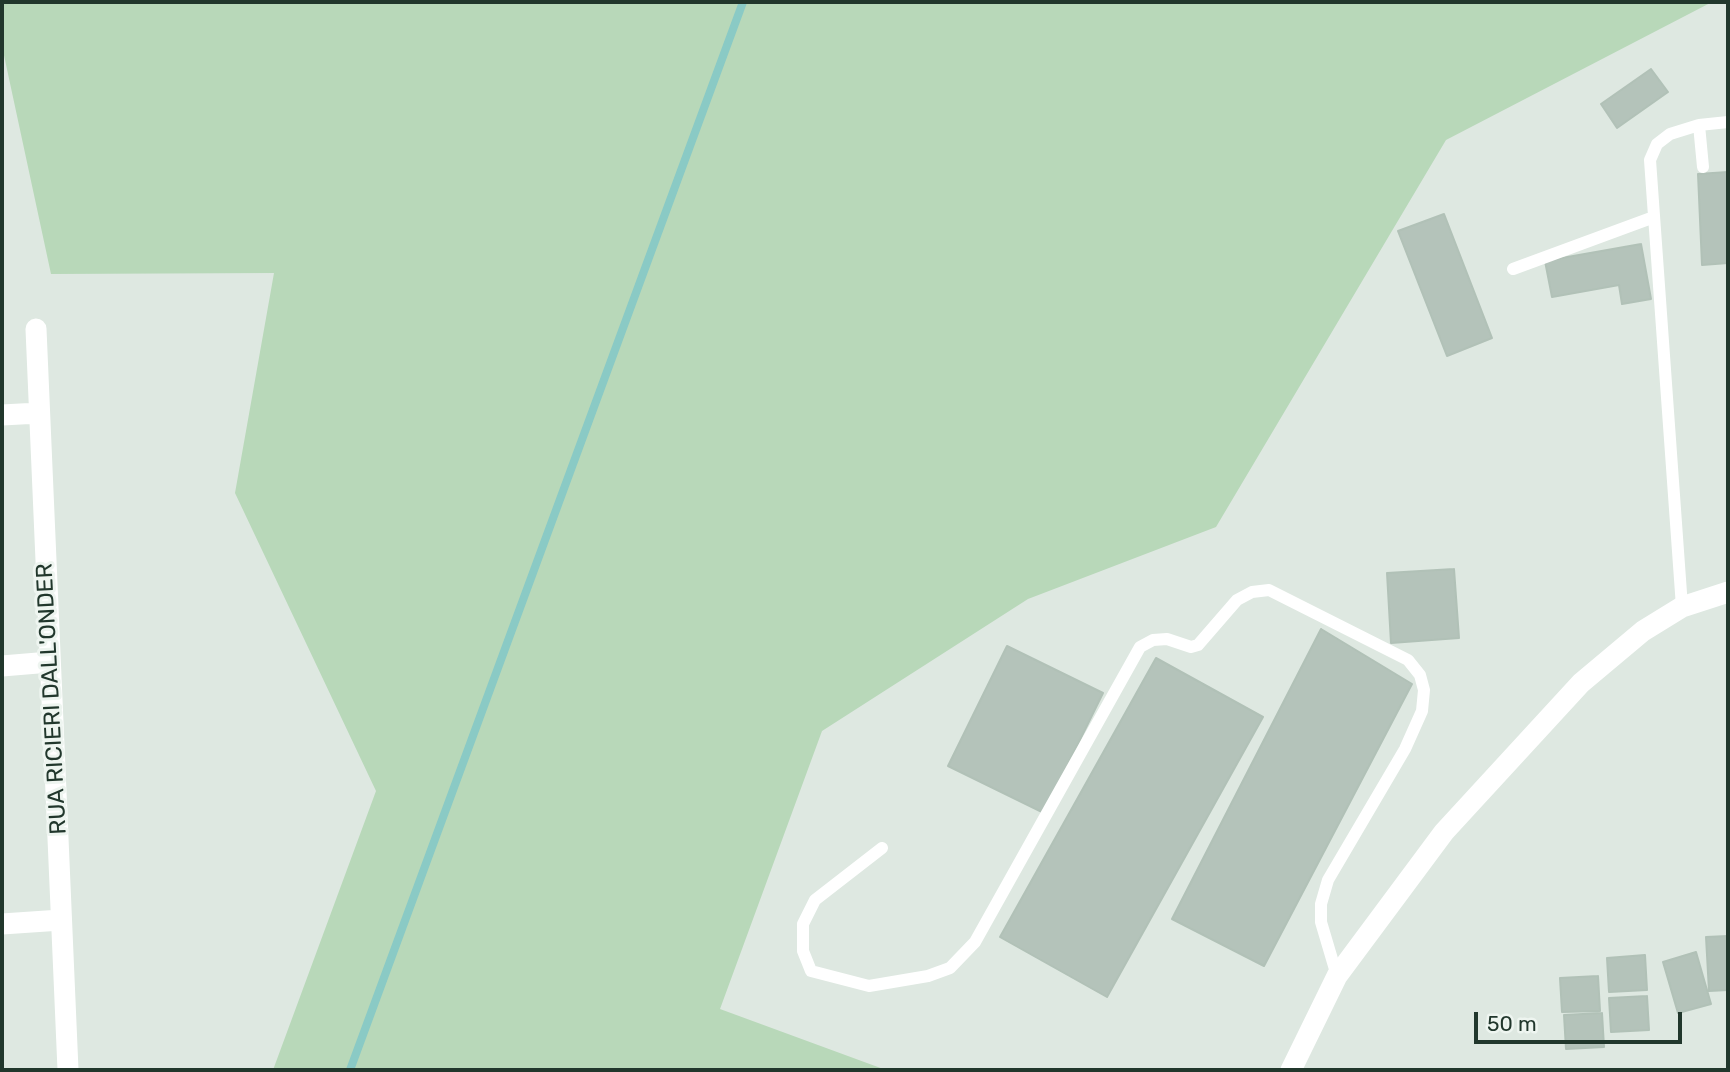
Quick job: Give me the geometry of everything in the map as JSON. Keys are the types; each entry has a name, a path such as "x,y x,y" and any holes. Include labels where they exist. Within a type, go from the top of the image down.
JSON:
{"street":[{"name":"RUA RICIERI DALL'ONDER","path":"36,329 68,1070"},
{"path":"2,415 39,413"},
{"path":"1291,1070 1337,976 1444,832 1581,683 1643,631 1682,607 1728,592"},
{"path":"2,666 50,662"},
{"path":"2,924 61,920"}],"lane":[{"path":"1682,607 1650,160 1657,144 1670,134 1699,125 1728,122"},
{"path":"1699,125 1703,167"},
{"path":"1513,269 1654,217"},
{"path":"882,848 815,900 803,924 803,951 811,971 869,986 928,976 950,968 975,942 1140,646 1153,640 1167,639 1191,647 1198,645 1237,600 1252,592 1269,590 1408,660 1420,674 1424,690 1422,711 1405,749 1328,880 1321,904 1321,922 1337,976"}],"green space":[{"path":"2,2 1712,2 1446,140 1216,527 1028,599 822,731 720,1009 886,1070 273,1070 376,791 235,493 274,273 51,274 2,46"}],"building":[{"path":"1651,69 1668,92 1617,128 1601,104"},
{"path":"1728,172 1728,263 1702,265 1698,174"},
{"path":"1444,214 1492,338 1447,356 1398,231"},
{"path":"1641,244 1651,299 1622,304 1619,285 1552,297 1545,261"},
{"path":"1454,569 1459,638 1391,643 1387,573"},
{"path":"1321,629 1412,684 1264,966 1172,919"},
{"path":"1007,646 1103,693 1044,813 948,766"},
{"path":"1156,658 1263,717 1107,997 1000,937"},
{"path":"1728,936 1728,990 1709,991 1706,937"},
{"path":"1696,952 1711,1004 1678,1013 1663,962"},
{"path":"1645,955 1647,990 1609,992 1607,958"},
{"path":"1598,976 1600,1011 1562,1012 1560,978"},
{"path":"1647,996 1649,1030 1611,1032 1609,998"},
{"path":"1602,1013 1604,1047 1566,1049 1564,1015"}],"waterway":[{"path":"350,1070 743,2"}]}
